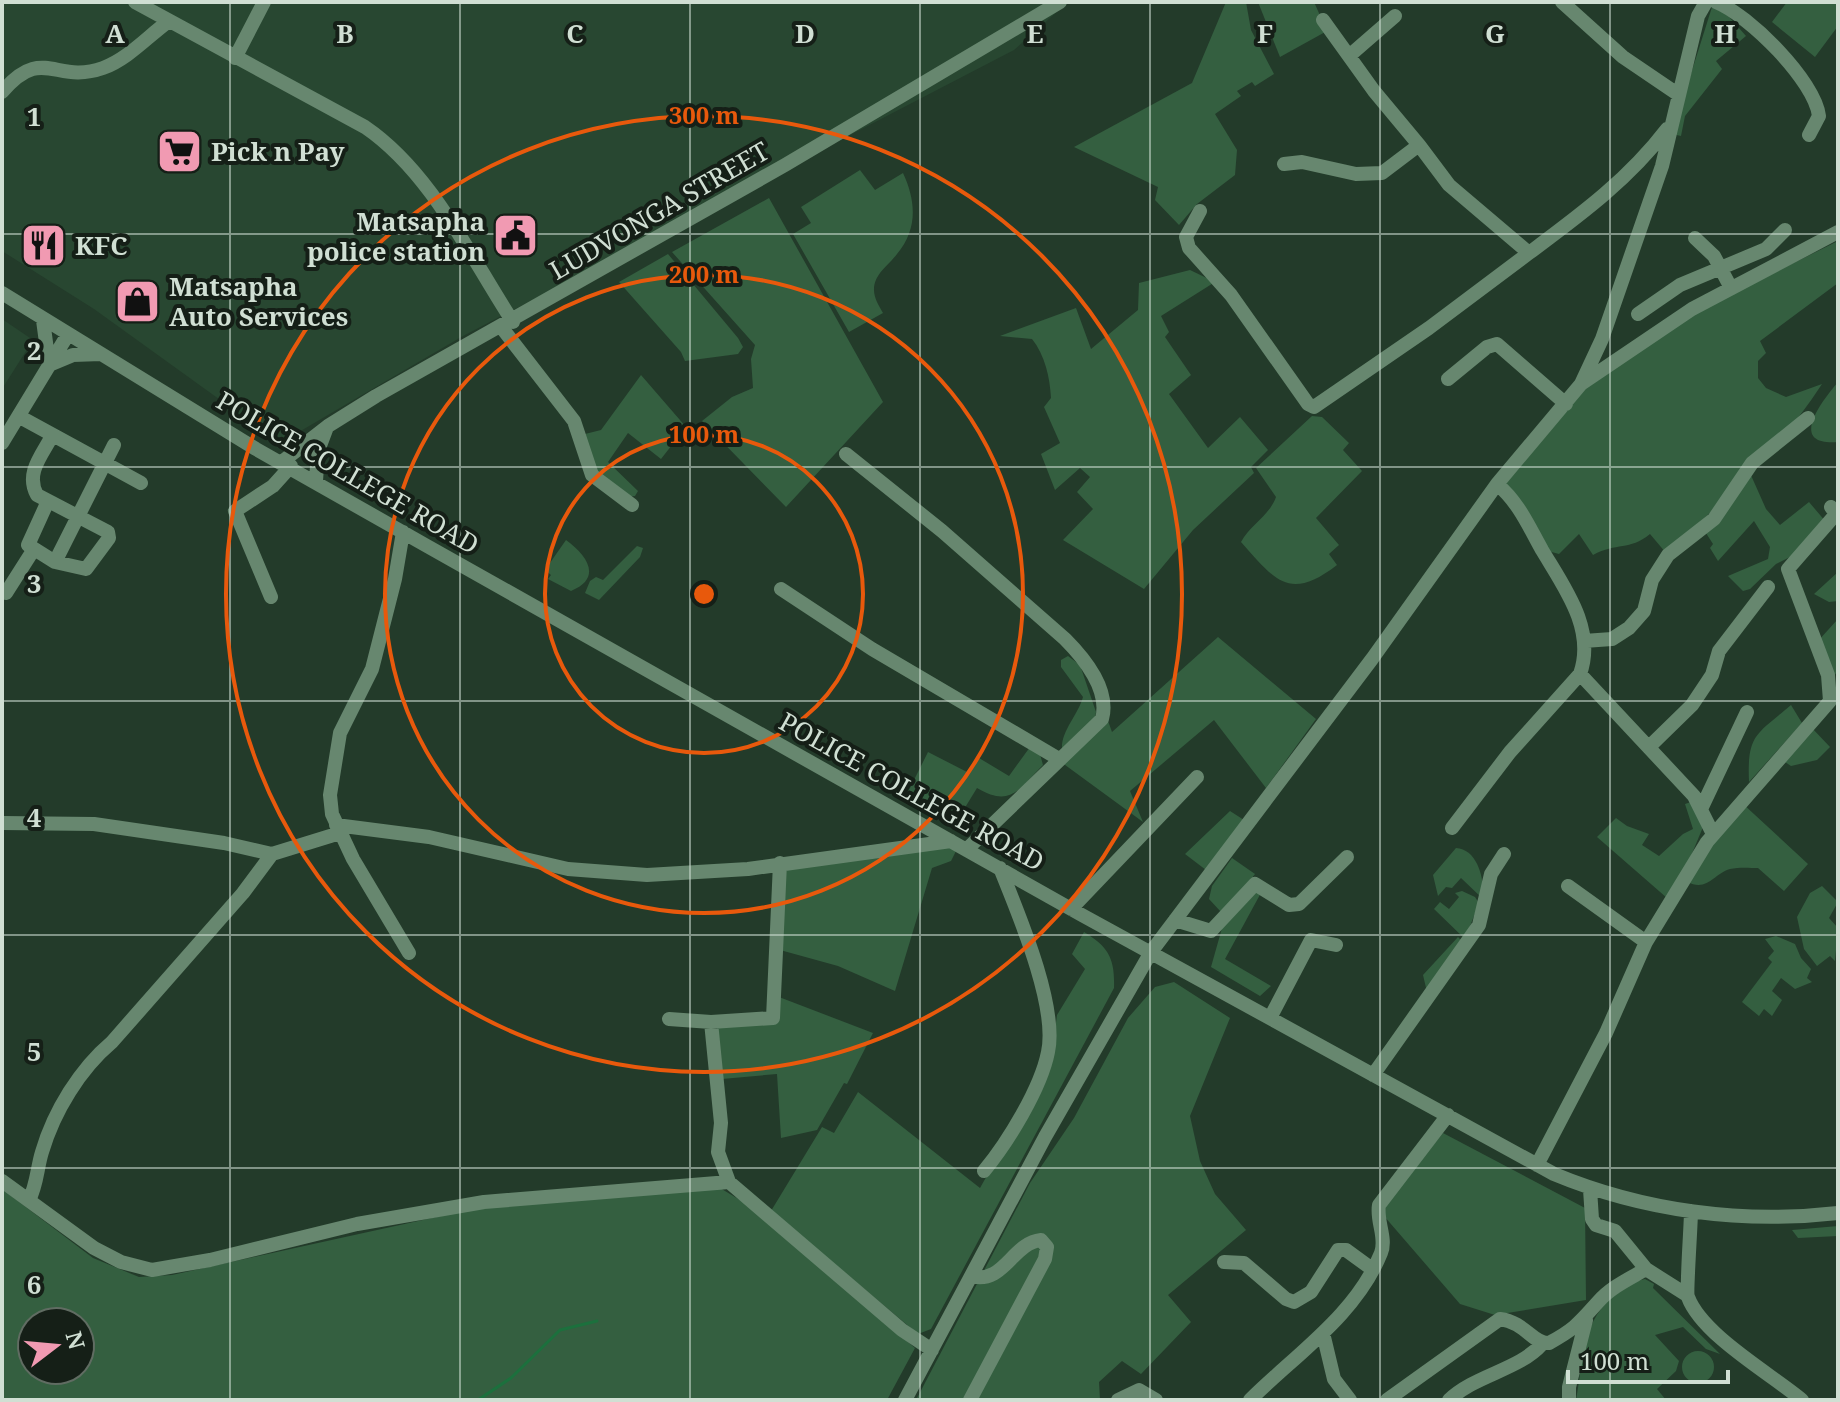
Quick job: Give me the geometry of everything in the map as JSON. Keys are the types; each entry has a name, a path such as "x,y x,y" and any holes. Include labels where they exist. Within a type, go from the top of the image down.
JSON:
{"street":[{"path":"135,2 390,144 438,207 508,325 574,421 592,475 632,505"},
{"path":"235,58 264,2"},
{"name":"LUDVONGA STREET","path":"271,597 235,511 273,486 287,464 328,426 508,325 1060,2"},
{"path":"1562,2 1623,57 1679,95"},
{"path":"905,1400 1151,952 1372,659 1497,484 1581,384 1602,339 1657,181 1698,16 1706,2"},
{"path":"1716,2 1751,26 1814,94 1819,116 1809,135"},
{"path":"1349,56 1395,16"},
{"path":"1323,20 1449,185 1529,253"},
{"path":"2,92 23,70 42,65 64,73 103,68 125,57 169,21"},
{"path":"1200,211 1186,237 1189,248 1212,270 1275,359 1314,407 1378,364 1601,199 1641,164 1670,126"},
{"path":"1284,164 1302,162 1356,174 1382,173 1419,145"},
{"path":"1638,314 1680,285 1766,249 1785,230"},
{"path":"1581,384 1692,309 1838,232"},
{"path":"1695,238 1714,256 1731,288"},
{"name":"POLICE COLLEGE ROAD","path":"2,293 67,336 256,449 1071,909 1537,1165 1590,1189 1691,1211 1746,1217 1838,1213"},
{"path":"43,320 49,365"},
{"path":"2,443 67,336"},
{"path":"1448,379 1487,347 1497,344 1566,404"},
{"path":"49,365 73,355 101,354"},
{"path":"20,417 141,483"},
{"path":"1584,641 1612,639 1629,628 1644,611 1652,580 1668,555 1714,519 1752,463 1808,418"},
{"path":"316,481 318,451 328,426"},
{"path":"48,501 28,543 55,562 86,569 109,538 108,532 37,495 31,477 52,436"},
{"path":"55,562 114,445"},
{"path":"846,454 942,531 1082,656 1102,697 1102,719 966,850"},
{"path":"1452,828 1510,752 1580,674 1585,661 1584,641 1567,585 1515,500 1497,484"},
{"path":"1537,1165 1606,1033 1646,942 1713,834 1830,701 1828,675 1788,569 1836,514 1831,507"},
{"path":"403,532 395,579 372,669 349,709 337,746 330,795 338,829 409,953"},
{"path":"6,593 34,549"},
{"path":"1650,746 1692,705 1712,675 1719,651 1768,587"},
{"path":"781,589 872,649 1059,759"},
{"path":"1580,674 1650,746 1702,807 1713,834"},
{"path":"1702,807 1747,712"},
{"path":"1071,909 1197,777"},
{"path":"2,823 94,824 224,843 272,854"},
{"path":"29,1200 51,1127 77,1079 233,905 272,854 338,829 429,837 584,871 647,875 884,853 951,841"},
{"path":"1373,1075 1479,925 1491,874 1504,854"},
{"path":"1175,920 1211,931 1255,884 1295,906 1347,857"},
{"path":"669,1019 711,1022 773,1018 780,863"},
{"path":"984,1171 998,1154 1036,1084 1049,1051 1049,1010 1000,868"},
{"path":"1568,886 1646,942"},
{"path":"1270,1018 1311,940 1336,945"},
{"path":"711,1022 721,1123 718,1152 729,1182 902,1330 932,1350"},
{"path":"1250,1400 1323,1333 1372,1269 1383,1243 1377,1215 1379,1205 1448,1115"},
{"path":"2,1181 94,1248 121,1262 152,1270 210,1260 357,1224 484,1202 729,1182"},
{"path":"1590,1189 1592,1219 1596,1225 1615,1231 1646,1269 1687,1295 1712,1331 1802,1400"},
{"path":"1687,1295 1692,1258 1691,1211"},
{"path":"970,1400 1045,1259 1047,1247 1041,1240 1029,1243 994,1275 971,1276"},
{"path":"1224,1262 1244,1263 1286,1299 1294,1302 1311,1292 1338,1250 1346,1250 1372,1269"},
{"path":"1569,1400 1569,1387 1586,1320 1598,1302 1616,1286 1646,1269"},
{"path":"1387,1400 1500,1319 1516,1321 1542,1344"},
{"path":"1449,1400 1481,1378 1534,1353 1542,1344 1586,1320"},
{"path":"1323,1333 1334,1379 1350,1400"},
{"path":"1118,1400 1139,1390 1156,1400"}],"shaded area":[{"path":"2,2 1068,2 1014,50 463,336 280,443 94,309 2,251"},
{"path":"1226,2 1246,2 1251,30 1274,74 1255,86 1252,82 1237,91 1241,96 1215,114 1237,150 1235,175 1197,204 1179,225 1155,200 1158,187 1074,147 1192,83"},
{"path":"1258,2 1314,2 1327,31 1280,57"},
{"path":"1787,2 1838,2 1838,26 1815,57 1772,22"},
{"path":"1712,7 1723,10 1746,36 1716,61 1722,69 1685,116 1681,136 1672,134"},
{"path":"860,170 875,190 903,173 913,215 909,235 875,284 875,296 883,313 849,332 793,234 811,223 801,207"},
{"path":"769,198 883,402 786,507 702,421 732,397 753,388 751,359 755,345 672,252"},
{"path":"1838,241 1838,283 1760,341 1766,353 1758,361 1758,378 1766,388 1786,397 1822,384 1788,431 1750,474 1666,553 1650,534 1636,543 1593,555 1579,534 1559,554 1548,551 1503,484 1588,384 1697,311"},
{"path":"668,254 738,338 743,347 738,354 685,361 681,352 619,282"},
{"path":"1190,270 1215,282 1161,316 1169,332 1165,337 1191,375 1169,394 1208,448 1240,417 1268,450 1251,467 1254,473 1193,530 1144,589 1063,540 1093,509 1077,492 1090,477 1080,468 1055,490 1041,454 1060,443 1044,407 1051,398 1043,359 1032,339 1000,336 1076,308 1091,349 1138,310 1139,283"},
{"path":"2,319 33,340 2,389"},
{"path":"641,375 686,427 661,459 628,433 608,462 638,491 635,496 626,497 600,478 581,435 601,430"},
{"path":"1838,382 1838,442 1822,441 1814,437 1811,430 1813,420"},
{"path":"1312,416 1322,417 1349,443 1343,450 1362,471 1316,518 1339,545 1329,554 1337,565 1307,582 1294,584 1274,576 1241,542 1276,497 1256,468"},
{"path":"1750,473 1766,509 1780,525 1809,502 1826,522 1798,553 1776,564 1750,589 1743,591 1728,576 1768,559 1770,547 1754,521 1718,561 1710,548 1713,544 1704,530"},
{"path":"566,540 585,559 589,573 581,586 571,591 548,579 551,575 545,570"},
{"path":"637,546 643,548 640,557 599,600 585,593 590,581 596,577 603,580"},
{"path":"1838,572 1838,601 1829,602 1814,594"},
{"path":"1838,619 1838,671 1832,678 1818,641"},
{"path":"1218,637 1316,719 1266,788 1214,720 1130,791 1143,822 1061,762 1107,718 1112,732"},
{"path":"1068,656 1080,665 1096,712 1095,718 1062,749 1064,736 1083,697 1061,667 1061,660"},
{"path":"1791,705 1802,723 1749,782 1752,744 1769,723"},
{"path":"1811,727 1830,747 1817,760 1791,766 1782,760"},
{"path":"1030,747 1040,754 1043,765 1021,788 1006,796 998,796 977,788 958,819 909,790 928,752 969,773 979,758 1009,776"},
{"path":"1694,801 1703,827 1686,868 1667,898 1597,837 1616,818 1649,834 1642,845 1659,856 1693,829 1685,804"},
{"path":"1742,803 1808,864 1784,891 1758,868 1730,869 1700,885 1687,882"},
{"path":"1230,811 1244,820 1206,870 1185,854"},
{"path":"948,847 956,851 951,861 932,868 895,991 838,966 780,950 784,865"},
{"path":"1456,848 1464,850 1475,860 1483,884 1483,899 1461,878 1438,896 1433,875"},
{"path":"1232,858 1255,874 1227,910 1221,912 1209,899 1212,886"},
{"path":"1822,886 1838,902 1829,918 1838,928 1835,961 1830,956 1817,966 1804,949 1797,917 1810,893"},
{"path":"1252,890 1262,891 1225,959 1271,986 1260,996 1211,967 1224,921"},
{"path":"1462,891 1475,897 1479,903 1465,939 1434,909 1440,902 1449,909 1459,897 1455,893"},
{"path":"1084,932 1109,955 1114,988 931,1329 918,1334 771,1211 822,1127 834,1133 858,1092 980,1188 1051,1062 1057,1015 1085,969 1072,954"},
{"path":"1776,936 1795,944 1801,958 1811,969 1807,978 1812,982 1795,989 1781,978 1772,991 1782,1000 1772,1016 1764,1009 1759,1016 1742,1002 1772,962 1768,958 1774,951 1765,939"},
{"path":"1458,937 1463,942 1427,992 1423,975"},
{"path":"1174,982 1230,1018 1190,1116 1200,1161 1215,1194 1246,1230 1168,1295 1191,1322 1141,1374 1122,1361 1099,1382 1100,1400 916,1400 1030,1183 1074,1118 1128,1018 1155,987"},
{"path":"779,997 873,1033 847,1084 844,1083 817,1130 781,1138 777,1074 722,1079 717,1028 777,1023"},
{"path":"1443,1133 1585,1208 1586,1300 1495,1315 1460,1304 1384,1216 1386,1203"},
{"path":"720,1188 745,1203 915,1348 887,1400 2,1400 2,1189 93,1258 139,1277 172,1275 482,1207"},
{"path":"1838,1226 1838,1236 1798,1238 1792,1230"},
{"path":"1645,1279 1654,1284 1653,1288 1720,1354 1706,1349 1683,1327 1655,1335 1679,1361 1676,1371 1657,1389 1666,1400 1576,1400 1586,1340 1597,1315 1618,1293"},
{"path":"1698,1351 1709,1356 1714,1367 1709,1378 1698,1383 1687,1378 1682,1367 1687,1356"}],"waterway":[{"path":"478,1400 511,1378 560,1330 597,1321"}],"place":[{"name":"Pick n Pay","path":"180,151"},
{"name":"Matsapha police station","path":"516,236"},
{"name":"KFC","path":"44,245"},
{"name":"Matsapha Auto Services","path":"138,301"}]}
